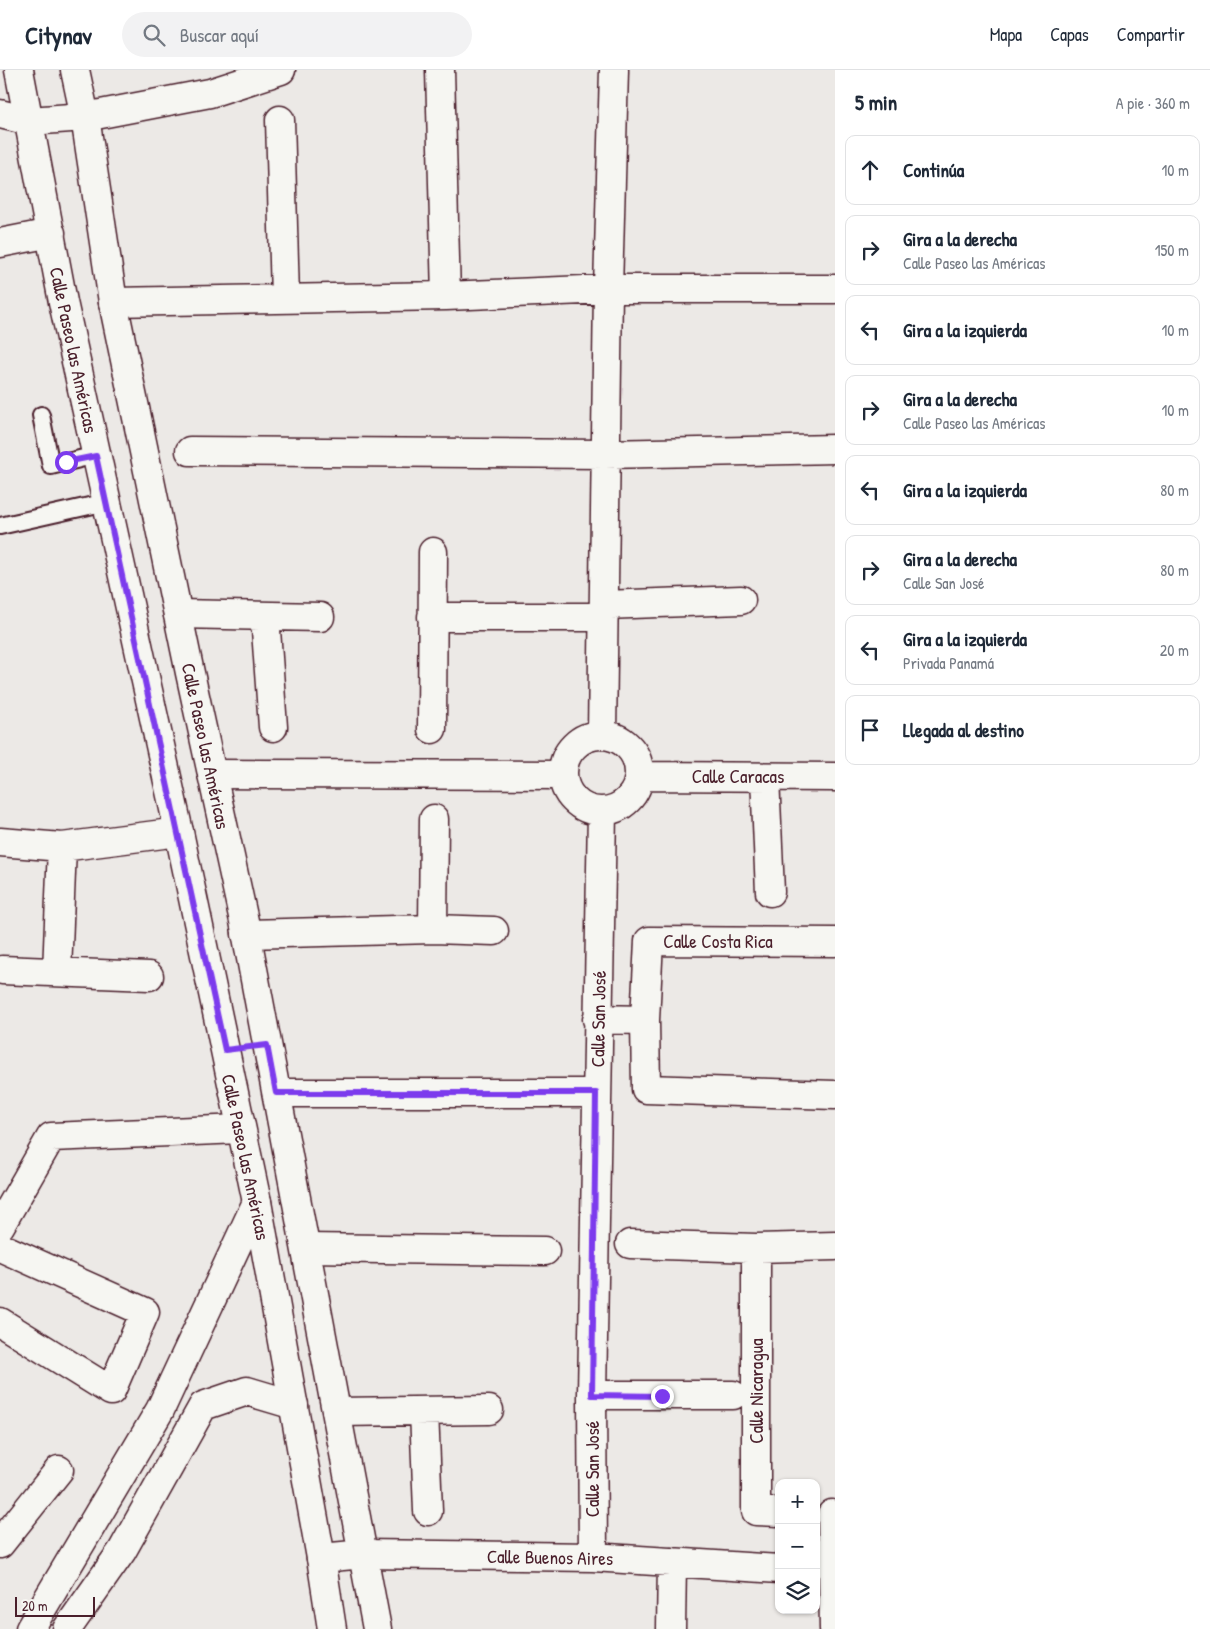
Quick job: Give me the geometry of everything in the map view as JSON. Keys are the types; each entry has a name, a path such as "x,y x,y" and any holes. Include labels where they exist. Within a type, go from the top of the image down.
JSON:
{"street":[{"name":"Calle Paseo las Américas","path":"19,70 63,302 179,832 257,1202 332,1629"},
{"name":"Calle Paseo las Américas","path":"75,70 85,117 113,302 246,934 377,1629"},
{"path":"0,114 29,121 85,117 210,93 281,70"},
{"path":"440,70 446,296"},
{"path":"602,734 608,289 614,70"},
{"path":"280,120 285,297"},
{"path":"0,243 51,232"},
{"path":"113,302 285,297 446,296 608,289 835,289"},
{"path":"190,452 606,454 835,449"},
{"path":"432,729 433,552"},
{"path":"432,617 604,611 741,600"},
{"path":"178,614 320,617"},
{"path":"265,616 273,726"},
{"path":"602,734 622,739 636,755 640,776 634,794 620,806 602,811 583,807 569,794 563,775 567,754 581,739 602,734"},
{"path":"212,774 563,775"},
{"name":"Calle Caracas","path":"640,776 835,777"},
{"path":"765,776 770,892"},
{"name":"Calle San José","path":"593,1557 592,1395 602,811"},
{"path":"433,929 434,819"},
{"path":"0,842 62,847 179,832"},
{"path":"57,972 62,847"},
{"path":"246,934 433,929 494,931"},
{"name":"Calle Costa Rica","path":"835,942 649,941 645,1020 646,1089 835,1095"},
{"path":"2,970 149,976"},
{"path":"597,1019 645,1020"},
{"path":"225,1050 267,1045"},
{"path":"276,1093 596,1093"},
{"path":"0,1226 50,1136 241,1128"},
{"path":"30,1629 160,1410 257,1202"},
{"path":"630,1244 756,1248 835,1246"},
{"path":"0,1247 145,1312 111,1391 0,1322"},
{"path":"306,1248 545,1251"},
{"name":"Calle Nicaragua","path":"756,1248 756,1511 775,1512"},
{"path":"67,1629 122,1552 203,1406 247,1391 294,1405"},
{"path":"592,1395 733,1396"},
{"path":"337,1412 489,1410"},
{"path":"424,1411 428,1512"},
{"path":"0,1544 59,1470"},
{"path":"828,1513 828,1572 834,1629"},
{"name":"Calle Buenos Aires","path":"321,1558 364,1554 593,1557 775,1569"},
{"path":"671,1629 672,1562"}],"lane":[{"path":"41,415 51,466 96,456"},
{"path":"0,526 107,502"}],"route":[{"path":"66,462 96,456 225,1050 267,1045 276,1093 596,1093 592,1395 662,1396"}]}
